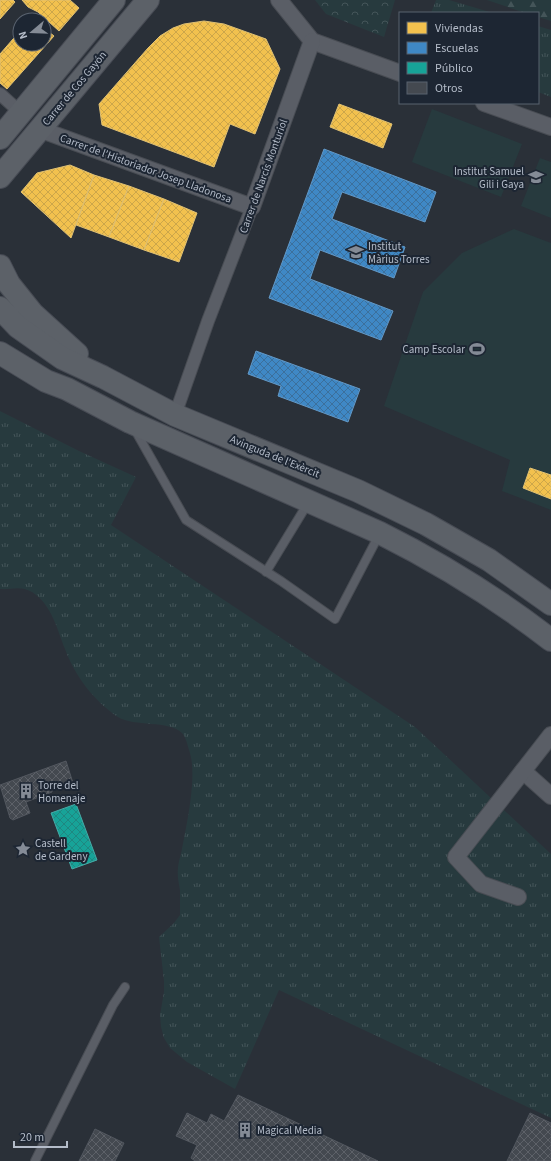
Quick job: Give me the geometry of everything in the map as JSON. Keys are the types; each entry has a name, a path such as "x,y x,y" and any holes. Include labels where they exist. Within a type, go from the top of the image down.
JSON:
{"main road":[{"path":"0,138 114,0"},
{"name":"Carrer de Cos Gayón","path":"1,178 39,129 148,0"},
{"path":"0,266 8,284 33,314 103,377"},
{"name":"Avinguda de l'Exèrcit","path":"0,308 18,327 62,358 103,377 175,415 358,491 426,524 489,560 551,604"},
{"path":"0,354 46,381 67,389 130,422 402,544 470,584 551,640"},
{"path":"0,366 23,377 46,381"}],"street":[{"path":"279,0 312,41 399,73"},
{"name":"Carrer de Narcís Monturiol","path":"175,415 212,319 312,41"},
{"path":"0,94 21,113"},
{"path":"487,104 551,127"},
{"name":"Carrer de l'Historiador Josep Lladonosa","path":"39,129 252,207"},
{"path":"518,896 481,884 456,857 551,735"},
{"path":"523,771 551,796"}],"lane":[{"path":"130,422 186,520 281,581 335,620 380,533"},
{"path":"266,572 309,502"},
{"path":"35,1161 113,1005 125,987"}],"green space":[{"path":"315,0 395,0 384,37 326,14"},
{"path":"436,0 449,0 490,12 431,12"},
{"path":"487,0 551,0 551,21 539,17 539,12 522,12"},
{"path":"539,26 551,30 551,97 539,92"},
{"path":"432,109 522,144 501,197 412,162"},
{"path":"540,158 551,162 551,218 521,206"},
{"name":"Camp Escolar","path":"514,229 551,243 551,510 502,491 510,460 384,406 423,292 462,253"},
{"path":"0,411 79,451 136,477 111,525 415,727 551,854 551,1118 279,990 235,1089 187,1062 170,1048 164,1038 161,1027 160,1015 164,992 164,981 159,937 180,915 178,864 189,814 192,787 192,763 190,753 182,733 176,729 169,726 125,720 109,711 93,696 74,669 53,618 39,597 28,590 20,588 0,589"}],"building: Viviendas":[{"path":"0,0 13,0 15,2 0,19"},
{"path":"22,0 70,0 79,8 59,31 52,25 52,12 38,12 28,7"},
{"path":"204,21 224,24 266,39 280,69 255,134 230,124 214,167 102,125 99,104 160,36 173,28 184,24"},
{"path":"12,40 12,52 40,52 7,89 0,83 0,54"},
{"path":"339,104 392,124 383,148 330,127"},
{"path":"70,165 94,175 71,238 21,192 37,173"},
{"path":"94,175 129,186 109,237 76,225"},
{"path":"129,186 164,199 144,250 109,237"},
{"path":"164,199 197,213 179,262 144,250"},
{"path":"530,468 551,475 551,499 523,488"}],"building: Escuelas":[{"path":"324,149 436,192 425,222 342,192 332,219 405,247 394,278 320,250 310,279 393,311 381,340 269,298"},
{"path":"256,351 360,389 348,422 278,396 281,386 248,374"}],"building: Público":[{"path":"76,804 97,860 72,869 51,813"}],"building: Otros":[{"name":"Torre del Homenaje","path":"66,761 73,783 52,790 52,792 26,802 30,813 13,820 10,818 0,785"},
{"name":"Magical Media","path":"238,1095 378,1161 195,1161 191,1158 197,1145 176,1136 187,1113 207,1123 211,1114 224,1121"},
{"path":"530,1113 551,1123 551,1161 507,1161"},
{"path":"95,1129 124,1143 115,1161 79,1161"}],"place":[{"name":"Institut Samuel Gili i Gaya","path":"536,177"},
{"name":"Institut Màrius Torres","path":"356,252"},
{"name":"Camp Escolar","path":"477,349"},
{"name":"Torre del Homenaje","path":"26,791"},
{"name":"Castell de Gardeny","path":"23,849"},
{"name":"Magical Media","path":"245,1130"}]}
